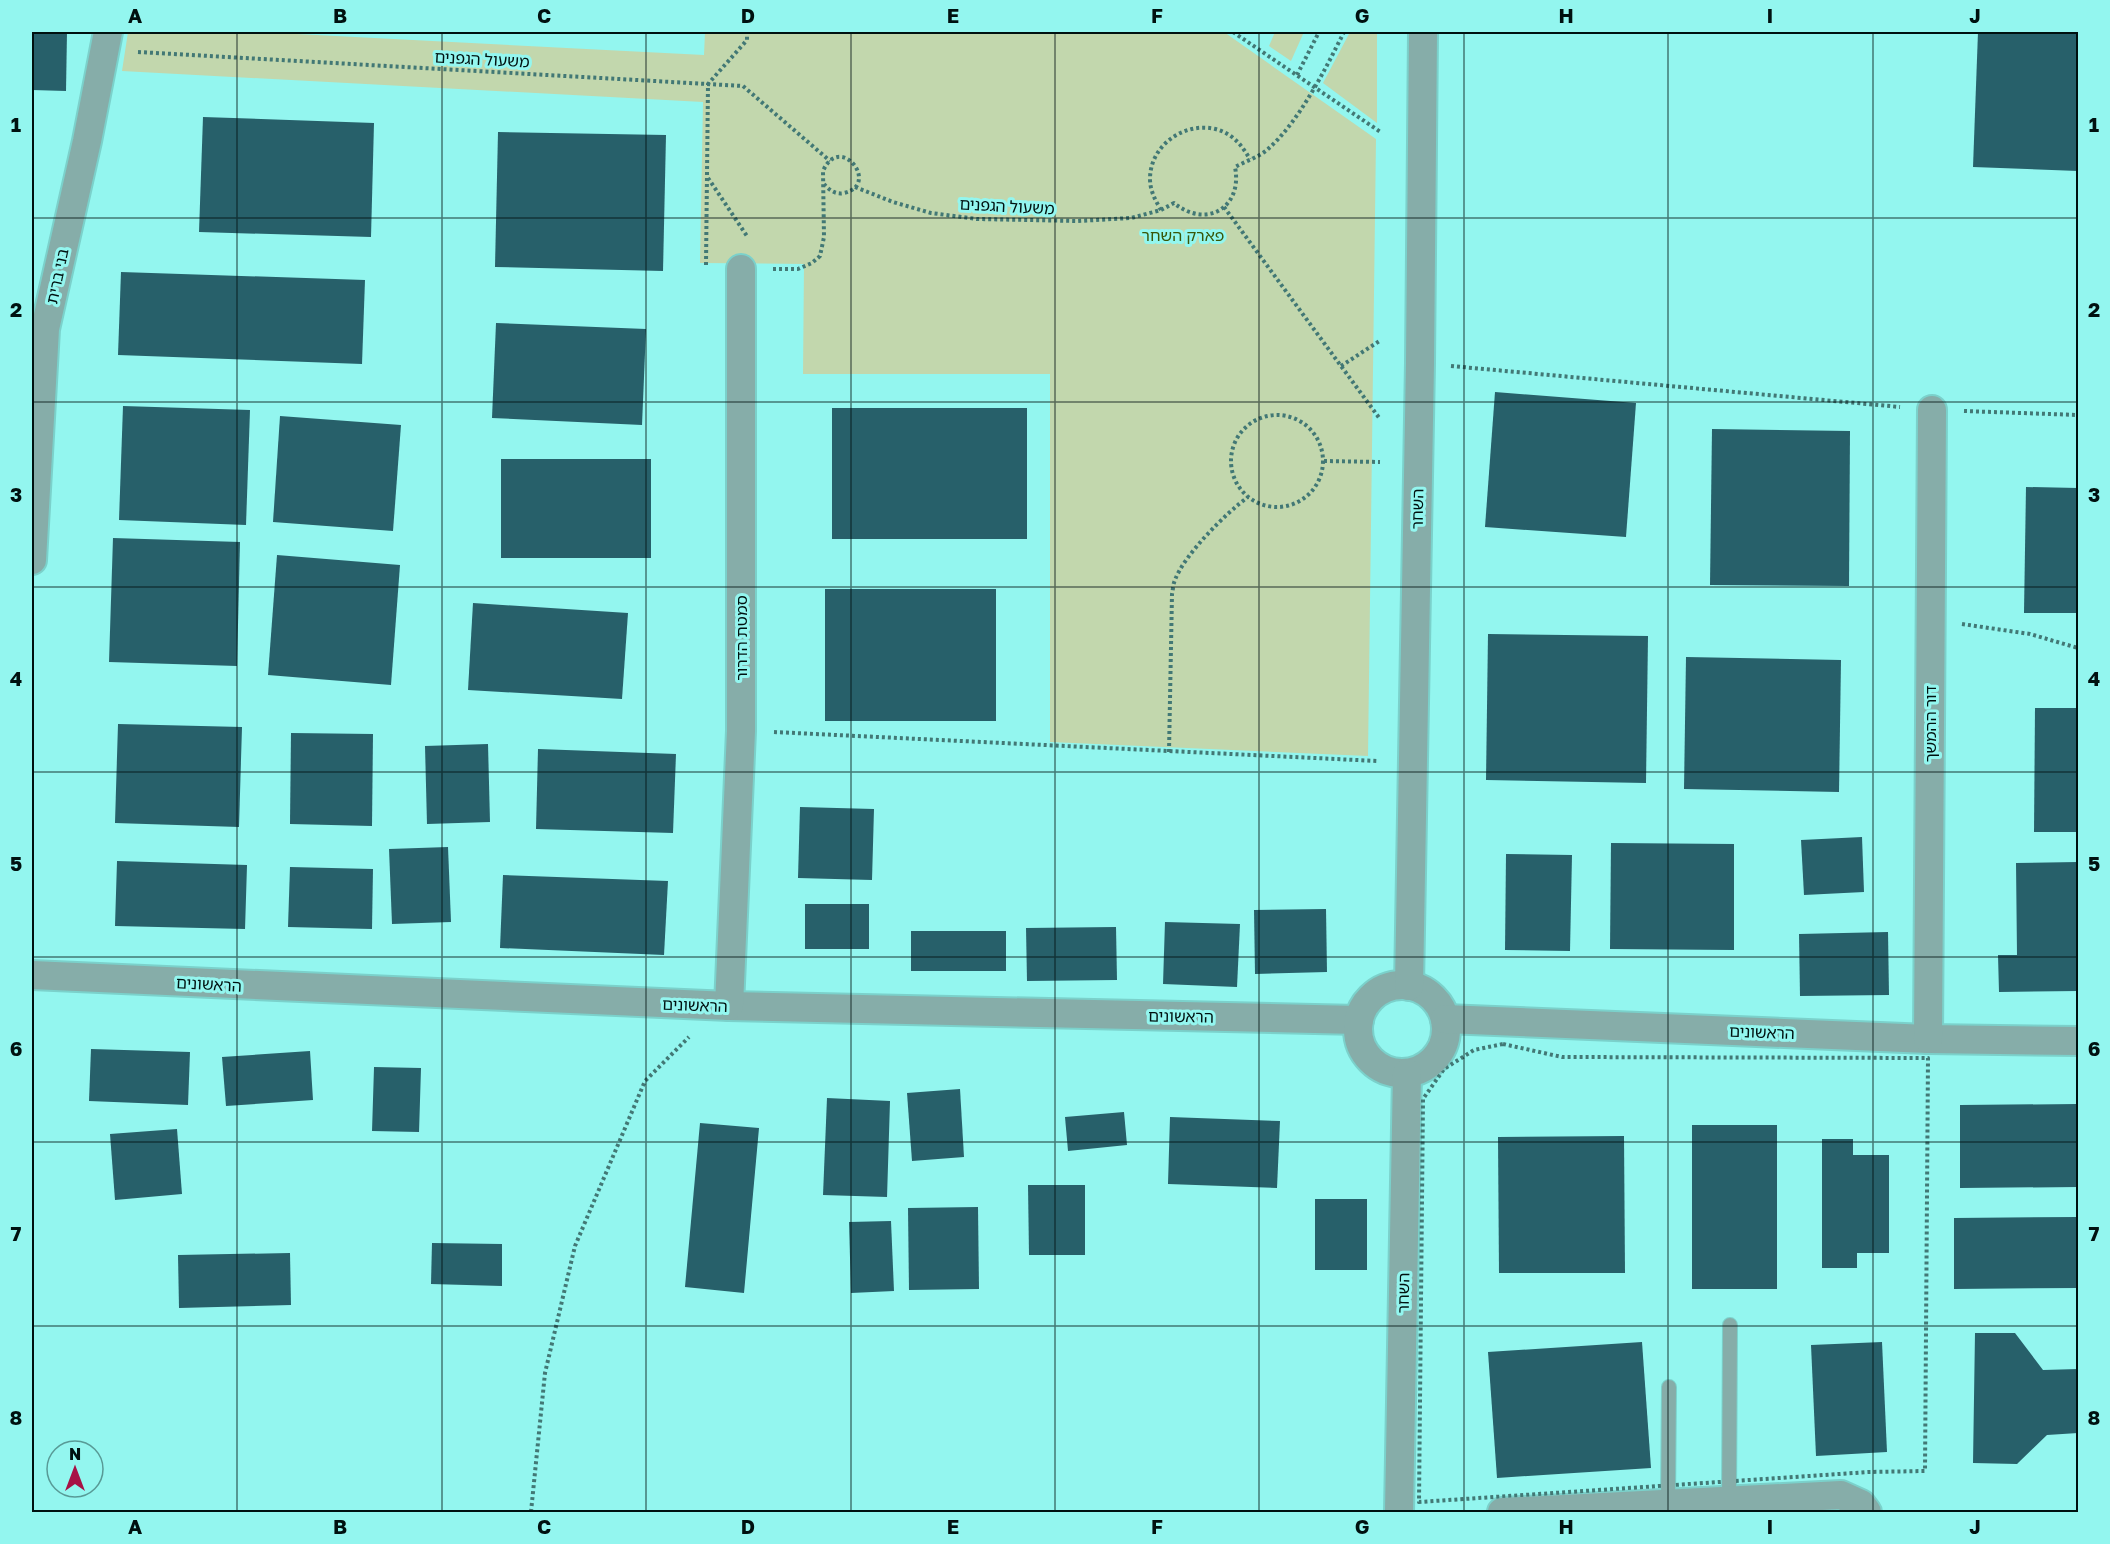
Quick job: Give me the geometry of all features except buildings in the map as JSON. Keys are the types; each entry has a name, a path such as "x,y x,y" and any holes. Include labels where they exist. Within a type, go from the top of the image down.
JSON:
{"street":[{"name":"השחר","path":"1409,986 1420,363 1423,32"},
{"name":"בני ברית","path":"32,560 38,328 87,141 106,41"},
{"name":"סמטת הדרור","path":"729,1006 741,731 741,269"},
{"name":"דור ההמשך","path":"1928,1039 1932,410"},
{"name":"הראשונים","path":"32,975 729,1006 1359,1020"},
{"path":"1396,986 1409,986 1421,990 1432,997 1440,1007 1445,1019 1446,1034 1442,1048 1433,1060 1407,1073 1393,1072 1380,1067 1369,1058 1362,1046 1359,1020 1372,997 1383,990 1396,986"},
{"name":"הראשונים","path":"1445,1019 1928,1039 2079,1041"},
{"name":"השחר","path":"1399,1512 1407,1073"},
{"path":"1503,1512 1667,1495 1730,1491 1841,1495 1861,1504 1867,1512"}],"lane":[{"path":"1730,1325 1730,1491"},
{"path":"1667,1495 1669,1386"}],"path":[{"path":"747,32 747,40 708,84 706,269 798,269 812,264 820,256 824,237 823,171 830,161 841,157 852,161 858,170 859,176 851,191 839,194 824,184"},
{"path":"1233,32 1382,133"},
{"path":"1297,75 1319,32"},
{"path":"1344,32 1315,87 1281,135 1267,150 1235,167 1238,179 1236,191 1224,207 1380,419"},
{"name":"משעול הגפנים","path":"106,41 743,86 830,161"},
{"path":"1161,210 1152,194 1150,179 1152,163 1160,148 1171,137 1186,130 1202,128 1218,130 1232,137 1250,159"},
{"path":"707,177 751,242"},
{"name":"משעול הגפנים","path":"855,186 893,202 931,213 977,219 1078,221 1131,218 1161,210 1174,203 1184,211 1196,215 1208,214 1224,207"},
{"path":"1341,366 1381,340"},
{"path":"1420,363 1932,410 2079,415"},
{"path":"1274,415 1290,417 1304,423 1322,447 1324,461 1322,476 1304,499 1290,506 1275,508 1261,505 1248,497 1238,485 1232,471 1231,455 1236,440 1245,428 1259,419 1274,415"},
{"path":"1324,461 1380,462"},
{"path":"1169,752 1172,594 1175,580 1186,561 1217,524 1248,497"},
{"path":"1931,619 2030,634 2079,648"},
{"path":"741,731 1377,761"},
{"path":"531,1512 545,1373 575,1246 645,1081 695,1031 729,1006"},
{"path":"1503,1044 1562,1057 1928,1058 1924,1471 1869,1472 1730,1491 1667,1495 1419,1502 1423,1099 1444,1069 1474,1050 1503,1044"}],"green space":[{"name":"פארק השחר","path":"128,32 258,32 704,55 705,32 1224,32 1376,139 1368,756 1050,742 1050,374 803,374 804,264 700,263 703,102 122,71"},
{"path":"1275,32 1304,32 1291,61 1269,46"},
{"path":"1350,32 1377,32 1377,123 1323,83"}]}
